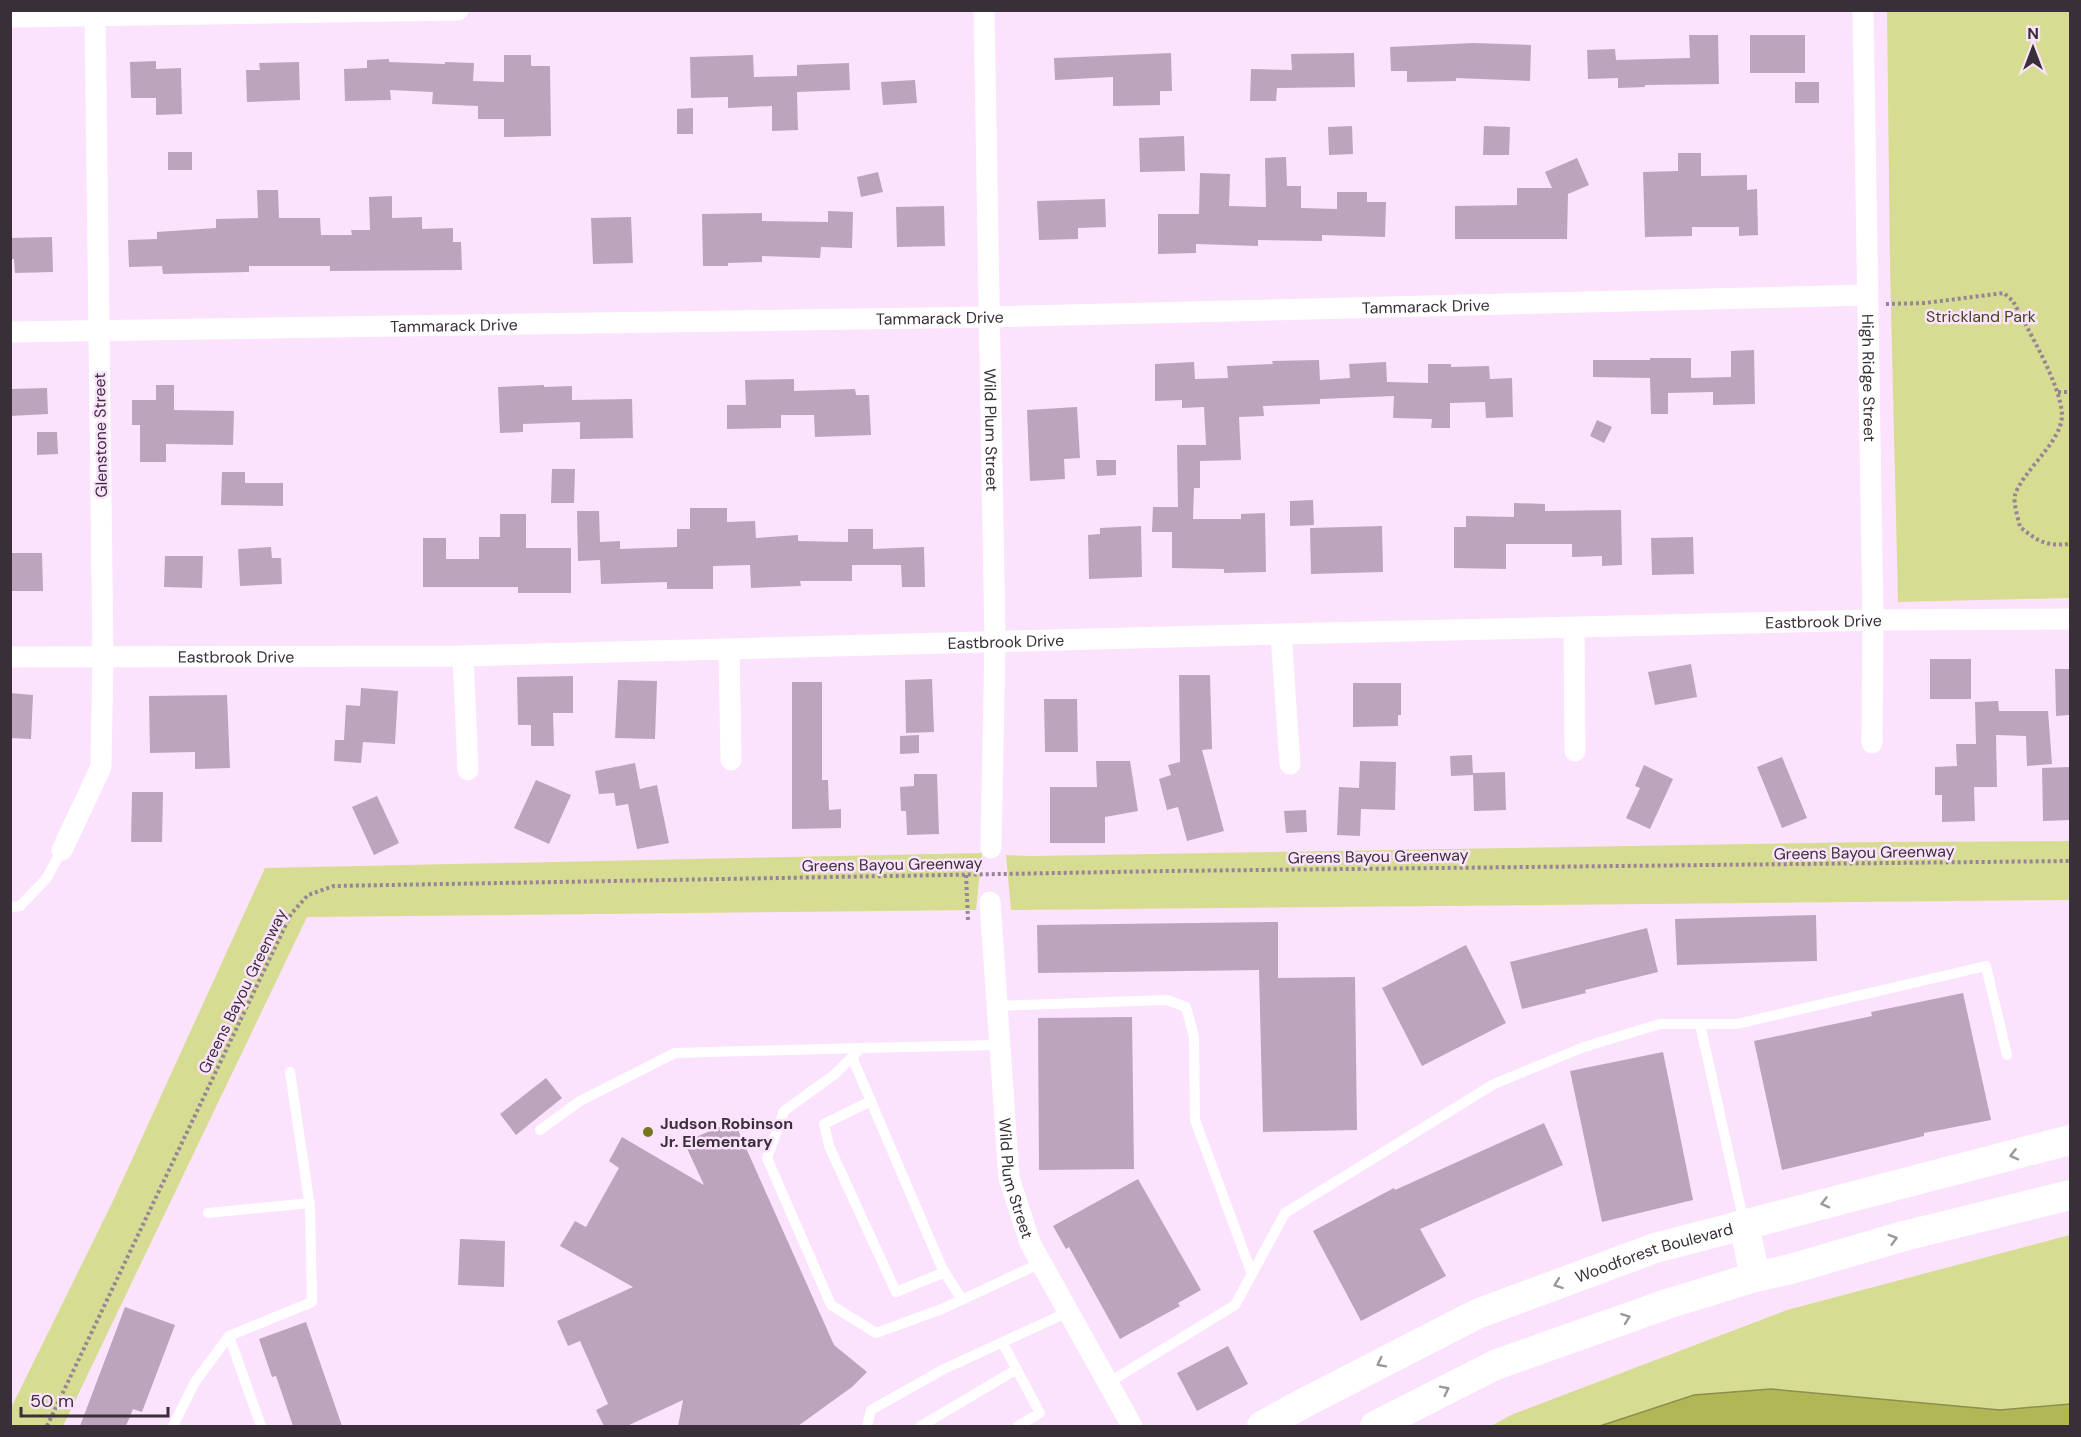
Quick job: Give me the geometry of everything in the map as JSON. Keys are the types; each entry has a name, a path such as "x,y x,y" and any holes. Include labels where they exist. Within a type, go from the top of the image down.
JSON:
{"main road":[{"name":"Woodforest Boulevard","path":"1262,1426 1477,1314 1655,1248 2070,1140"},
{"path":"1375,1426 1496,1365 1667,1304 1904,1236 2070,1195"},
{"path":"1744,1224 1755,1277"}],"street":[{"path":"10,17 458,10"},
{"name":"Wild Plum Street","path":"984,10 995,641 991,848"},
{"name":"High Ridge Street","path":"1863,10 1873,620 1872,743"},
{"name":"Glenstone Street","path":"62,850 100,767 102,656 95,14"},
{"name":"Tammarack Drive","path":"10,332 989,317 1868,300"},
{"name":"Eastbrook Drive","path":"10,657 463,656 1873,620 2070,619"},
{"path":"1574,628 1575,751"},
{"path":"1281,634 1290,764"},
{"path":"729,650 730,760"},
{"path":"463,656 468,770"},
{"name":"Wild Plum Street","path":"990,902 1009,1178 1030,1243 1132,1426"}],"lane":[{"path":"10,907 20,906 46,879 62,850"},
{"path":"1108,1383 1235,1305 1285,1213 1494,1084 1584,1047 1660,1024 1737,1024 1986,966 2007,1055"},
{"path":"997,1006 1167,1000 1186,1007 1194,1037 1195,1120 1252,1274"},
{"path":"1700,1024 1744,1224"},
{"path":"540,1130 580,1101 675,1053 999,1045"},
{"path":"861,1048 835,1074 784,1111 767,1158 831,1305 876,1333 942,1309 1041,1263"},
{"path":"852,1057 945,1272 962,1300"},
{"path":"173,1426 195,1382 229,1336 312,1302 310,1203 290,1072"},
{"path":"871,1101 824,1124 830,1146 896,1292 945,1272"},
{"path":"208,1213 310,1203"},
{"path":"867,1426 871,1410 944,1369 1068,1312"},
{"path":"229,1336 261,1426"},
{"path":"1002,1342 1040,1413 1018,1426"},
{"path":"921,1426 1017,1369"}],"path":[{"path":"1868,300 1925,303 2004,293 2013,301 2058,392 2062,418 2046,449 2014,497 2020,527 2040,542 2070,544"},
{"path":"2058,392 2070,392"},
{"path":"990,902 991,848"},
{"name":"Greens Bayou Greenway","path":"47,1426 291,914 308,895 334,886 1215,870 2070,861"},
{"path":"966,874 968,920"}],"green space":[{"name":"Strickland Park","path":"1887,11 2070,11 2070,598 1898,602"},
{"path":"2070,841 2070,900 1011,910 1006,855 1874,842"},
{"path":"982,853 976,910 307,917 63,1426 11,1426 10,1410 113,1201 265,868"},
{"path":"2070,1235 2070,1404 2000,1410 1694,1395 1600,1426 1491,1426 1511,1415 1787,1310"}],"shaded area":[{"path":"1771,1389 2000,1410 2070,1404 2070,1426 1600,1426 1694,1395"}],"building":[{"path":"1689,35 1718,35 1719,84 1645,85 1645,87 1618,88 1618,78 1588,79 1587,50 1615,49 1616,60 1690,58"},
{"path":"1750,35 1805,35 1805,73 1750,73"},
{"path":"1473,43 1531,45 1530,81 1456,78 1456,81 1407,82 1407,71 1391,71 1390,47"},
{"path":"1171,53 1172,91 1160,91 1160,105 1113,106 1113,77 1055,80 1054,58"},
{"path":"1354,53 1355,87 1277,88 1276,101 1250,101 1251,69 1292,70 1291,54"},
{"path":"504,55 531,55 531,66 550,66 551,136 504,137 504,119 478,119 478,106 432,104 433,92 390,90 391,100 345,101 344,69 367,68 367,60 389,59 389,62 445,64 445,62 474,63 473,81 504,82"},
{"path":"753,55 754,77 797,76 797,65 849,63 850,90 797,92 798,130 772,131 772,106 728,108 728,97 691,98 690,57"},
{"path":"156,61 156,69 181,68 182,114 156,115 156,98 131,98 130,62"},
{"path":"299,62 300,100 247,102 246,70 260,70 259,63"},
{"path":"915,80 917,103 883,105 881,82"},
{"path":"1795,82 1819,82 1819,103 1795,103"},
{"path":"693,108 693,134 677,134 677,109"},
{"path":"1352,126 1353,154 1329,155 1328,127"},
{"path":"1484,126 1510,127 1509,155 1483,155"},
{"path":"1184,136 1185,171 1140,172 1139,138"},
{"path":"168,152 192,152 192,170 168,170"},
{"path":"1678,153 1701,153 1701,176 1747,175 1747,190 1757,189 1758,235 1739,236 1739,227 1692,227 1692,236 1645,237 1643,172 1678,171"},
{"path":"1286,157 1287,186 1301,186 1301,208 1337,209 1337,192 1367,192 1367,202 1386,202 1385,237 1322,235 1322,241 1258,240 1258,246 1196,244 1196,253 1158,254 1158,214 1199,214 1200,173 1230,174 1229,206 1266,207 1265,158"},
{"path":"1577,158 1589,185 1568,194 1567,239 1455,239 1455,206 1517,205 1517,188 1552,188 1545,172"},
{"path":"878,172 883,192 861,197 857,177"},
{"path":"257,190 278,190 279,218 320,218 321,235 352,235 351,230 370,230 369,197 392,196 392,218 422,217 422,229 453,228 453,242 461,242 462,270 330,271 330,266 249,266 249,272 163,274 162,266 129,267 128,240 157,239 157,232 216,228 216,219 258,218"},
{"path":"1105,199 1106,227 1078,228 1078,239 1039,240 1037,201"},
{"path":"944,206 945,246 897,247 896,207"},
{"path":"828,211 853,212 852,248 821,247 820,258 762,256 762,262 703,266 702,214 762,213 762,221 828,222"},
{"path":"631,217 633,263 593,264 591,218"},
{"path":"52,237 53,272 15,273 14,259 10,259 10,238"},
{"path":"1754,350 1755,404 1713,405 1713,392 1668,393 1668,414 1651,414 1650,378 1593,377 1593,360 1691,358 1691,378 1731,377 1731,351"},
{"path":"1319,360 1320,380 1350,378 1349,364 1386,362 1387,382 1428,383 1428,364 1451,364 1451,367 1489,366 1490,379 1512,378 1513,417 1486,418 1485,402 1450,403 1450,428 1431,428 1432,419 1393,418 1394,396 1320,399 1320,404 1263,406 1264,416 1239,417 1241,460 1200,461 1200,488 1194,488 1193,519 1241,519 1241,514 1265,513 1266,572 1224,573 1224,569 1172,568 1172,532 1152,532 1153,507 1178,507 1177,445 1206,445 1204,407 1182,408 1182,400 1155,401 1155,364 1194,362 1195,379 1228,378 1227,366 1273,364 1272,361"},
{"path":"794,379 794,391 855,389 856,395 869,395 871,435 815,437 814,415 781,415 781,428 727,429 727,405 746,405 745,380"},
{"path":"156,385 174,385 174,410 234,411 233,445 166,444 166,462 140,462 140,425 132,425 132,400 156,400"},
{"path":"544,385 544,387 572,386 572,400 632,399 633,438 580,439 580,422 523,424 523,432 500,433 498,387"},
{"path":"47,388 48,414 10,416 10,389"},
{"path":"1077,407 1080,458 1064,459 1065,479 1030,481 1027,410"},
{"path":"1597,420 1612,427 1604,443 1590,436"},
{"path":"37,432 57,432 58,454 37,455"},
{"path":"1096,460 1116,460 1116,475 1097,476"},
{"path":"552,469 575,469 574,503 551,503"},
{"path":"222,472 245,472 245,483 283,483 283,506 221,505"},
{"path":"1313,500 1314,525 1290,526 1290,501"},
{"path":"1514,503 1545,504 1545,511 1621,510 1622,565 1602,566 1602,556 1572,557 1572,544 1506,544 1506,569 1454,568 1454,527 1466,527 1466,516 1514,517"},
{"path":"690,508 727,508 727,522 755,521 756,538 798,535 798,541 848,542 848,529 873,529 873,549 924,547 925,587 902,587 901,565 852,565 852,581 800,581 801,586 751,588 750,565 713,566 713,589 667,589 667,582 601,584 600,560 578,561 577,511 599,511 600,542 620,541 620,549 677,547 677,529 690,529"},
{"path":"500,514 526,514 526,548 571,548 571,593 518,593 518,587 423,587 423,538 446,538 446,559 479,559 479,537 500,537"},
{"path":"1141,526 1142,577 1089,579 1088,535 1100,534 1100,528"},
{"path":"1382,526 1383,572 1311,574 1310,528"},
{"path":"1693,537 1694,574 1652,575 1651,538"},
{"path":"271,547 272,558 281,558 282,584 240,586 238,549"},
{"path":"10,553 42,553 43,591 10,591"},
{"path":"165,556 203,556 202,588 164,587"},
{"path":"1930,659 1971,659 1971,699 1930,699"},
{"path":"1691,664 1697,697 1655,705 1648,672"},
{"path":"2055,669 2070,669 2070,715 2056,716"},
{"path":"1179,675 1210,675 1212,749 1202,750 1224,831 1187,841 1178,807 1167,810 1159,779 1171,775 1168,765 1180,762"},
{"path":"573,676 573,713 553,713 554,746 531,746 531,725 518,725 517,677"},
{"path":"932,679 934,732 906,733 905,680"},
{"path":"618,680 657,681 655,739 615,738"},
{"path":"792,682 822,682 822,780 828,780 829,810 841,809 841,828 792,829"},
{"path":"1353,683 1401,683 1401,715 1398,715 1398,726 1353,727"},
{"path":"361,688 398,691 395,744 363,742 361,763 334,761 335,740 344,740 346,705 360,706"},
{"path":"10,693 33,695 31,739 10,738"},
{"path":"227,695 230,768 195,769 195,752 150,753 149,696"},
{"path":"1044,699 1077,699 1078,752 1045,752"},
{"path":"1998,701 1999,711 2048,711 2052,764 2027,766 2026,736 1996,735 1997,787 1974,787 1975,821 1942,822 1942,795 1935,795 1935,767 1957,766 1956,744 1976,744 1975,702"},
{"path":"919,735 919,753 900,754 900,736"},
{"path":"1472,755 1473,775 1451,776 1450,756"},
{"path":"1782,757 1807,818 1782,828 1757,767"},
{"path":"1096,761 1130,761 1138,811 1105,817 1105,843 1050,843 1050,787 1097,787"},
{"path":"1360,761 1396,762 1395,810 1361,809 1360,836 1337,835 1339,787 1359,788"},
{"path":"635,763 640,789 657,785 669,843 637,849 628,804 616,806 614,793 599,794 595,771"},
{"path":"1644,765 1673,779 1650,829 1626,818 1640,788 1635,786"},
{"path":"2070,767 2070,820 2043,821 2042,768"},
{"path":"1505,772 1506,810 1474,811 1473,773"},
{"path":"914,774 937,774 939,834 907,835 906,811 901,811 900,787 914,786"},
{"path":"536,780 571,795 549,844 514,828"},
{"path":"132,792 163,792 162,842 131,842"},
{"path":"377,796 399,843 374,855 352,807"},
{"path":"1306,810 1307,832 1286,833 1284,811"},
{"path":"1816,915 1817,961 1677,965 1675,919"},
{"path":"1278,922 1278,978 1355,977 1357,1130 1263,1132 1259,970 1038,973 1037,925"},
{"path":"1647,928 1658,972 1522,1009 1510,962"},
{"path":"1466,945 1506,1023 1422,1066 1382,988"},
{"path":"1963,993 1991,1120 1924,1133 1924,1136 1782,1170 1754,1041 1872,1016 1871,1012"},
{"path":"1132,1017 1134,1169 1039,1170 1038,1018"},
{"path":"1663,1052 1693,1200 1602,1222 1570,1071"},
{"path":"546,1078 562,1098 516,1135 500,1114"},
{"path":"734,1121 834,1345 867,1372 852,1387 798,1426 678,1426 683,1400 627,1426 604,1426 596,1410 608,1404 580,1341 568,1346 557,1321 633,1287 560,1246 575,1221 586,1227 619,1168 609,1161 622,1137 704,1185 684,1142"},
{"path":"1544,1123 1563,1165 1420,1229 1446,1276 1361,1321 1313,1231 1394,1188 1395,1190"},
{"path":"1138,1179 1201,1290 1178,1303 1180,1306 1120,1339 1069,1247 1066,1249 1053,1226"},
{"path":"460,1239 505,1241 504,1287 458,1285"},
{"path":"125,1307 175,1325 142,1412 133,1409 126,1426 80,1426"},
{"path":"306,1322 342,1426 293,1426 276,1376 272,1377 259,1339"},
{"path":"1228,1346 1248,1384 1197,1411 1177,1373"}],"place":[{"name":"Judson Robinson Jr. Elementary","path":"648,1132"}]}
